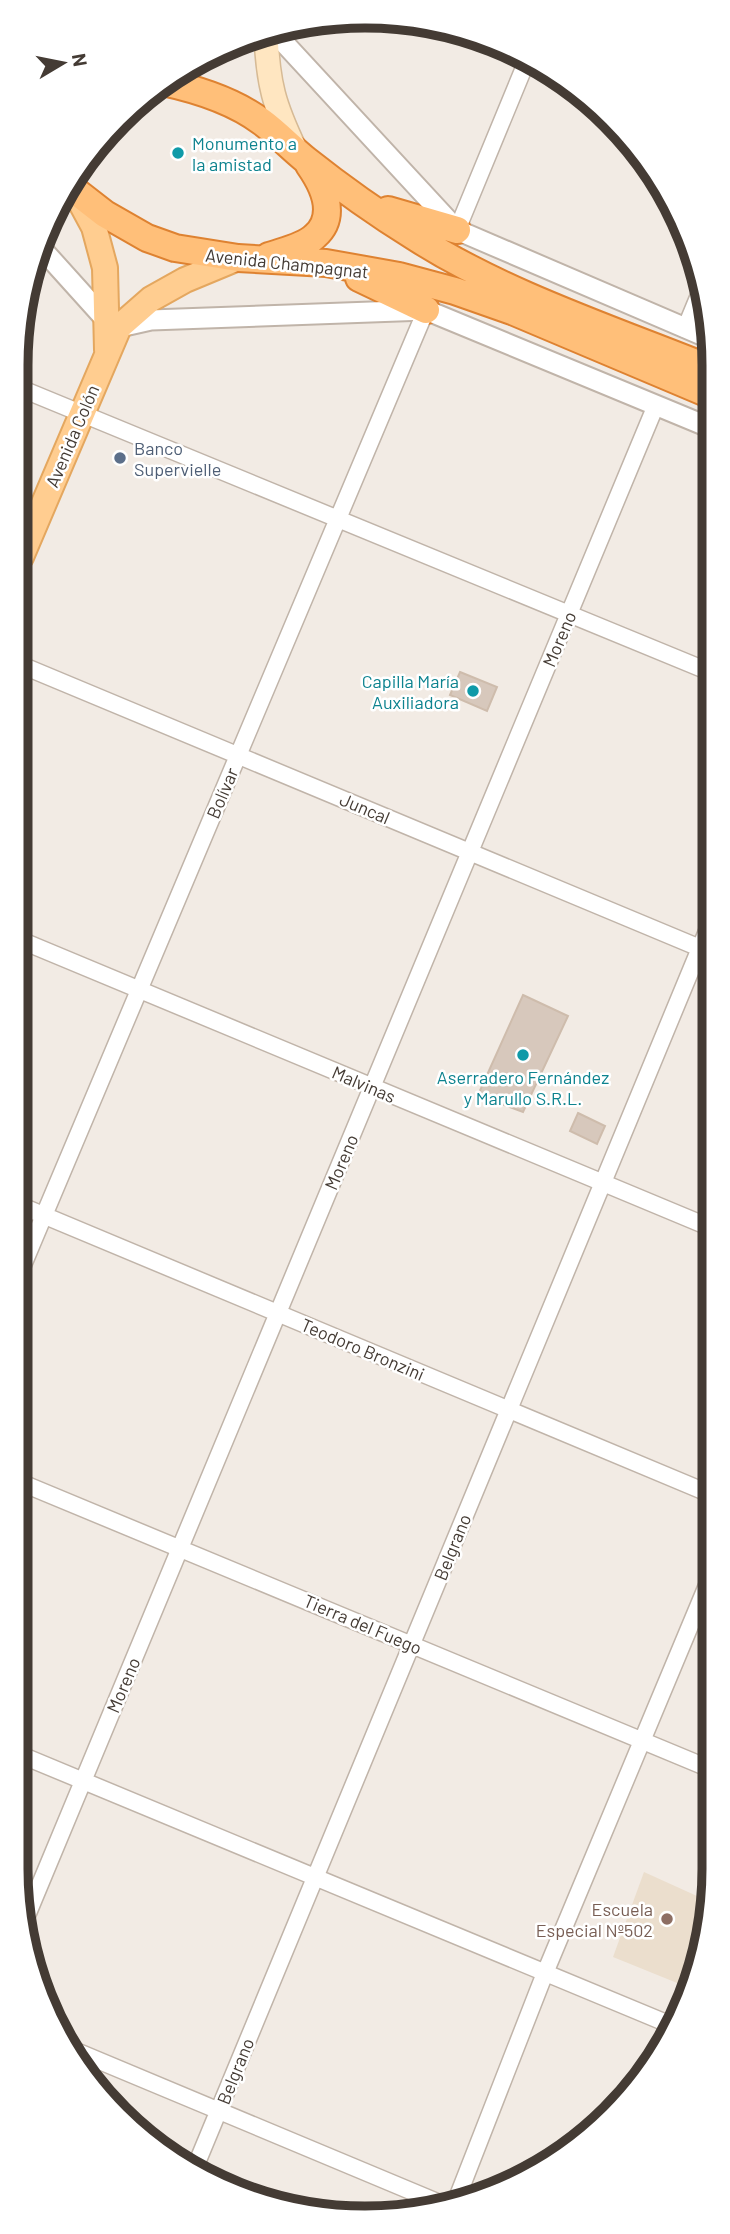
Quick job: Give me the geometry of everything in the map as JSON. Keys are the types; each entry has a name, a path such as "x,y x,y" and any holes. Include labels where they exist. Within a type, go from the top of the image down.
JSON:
{"highway":[{"path":"178,85 223,101 260,120 299,154 415,237 475,270 516,290 702,365"},
{"path":"249,258 307,241 316,236 324,223 326,199 320,181 299,154"},
{"name":"Avenida Champagnat","path":"76,192 105,214 147,238 175,248 249,258 326,263 399,276 455,291 512,311 702,391"},
{"path":"370,205 457,230"},
{"path":"326,263 426,310"}],"main road":[{"path":"266,43 267,74 277,111 299,154"},
{"name":"Avenida Colón","path":"28,540 107,354 113,323 100,247 94,227 74,194"},
{"path":"113,323 185,280 249,258"}],"street":[{"path":"280,39 457,230 700,335"},
{"path":"457,230 524,68"},
{"path":"47,254 113,323 426,310 702,424"},
{"path":"685,329 696,302"},
{"name":"Bolívar","path":"28,1254 426,310"},
{"path":"28,392 339,517 702,669"},
{"name":"Moreno","path":"31,1908 656,405"},
{"name":"Juncal","path":"28,668 702,949"},
{"name":"Malvinas","path":"28,943 702,1224"},
{"name":"Belgrano","path":"197,2162 603,1183 702,957"},
{"name":"Teodoro Bronzini","path":"28,1209 702,1490"},
{"name":"Tierra del Fuego","path":"28,1485 702,1766"},
{"path":"456,2194 702,1597"},
{"path":"28,1758 665,2022"},
{"path":"84,2054 433,2200"}],"shaded area":[{"name":"Escuela Especial Nº502","path":"644,1872 700,1898 696,1935 681,1985 613,1957"}],"building":[{"name":"Capilla María Auxiliadora","path":"460,672 497,687 487,711 450,695"},
{"name":"Aserradero Fernández y Marullo S.R.L.","path":"523,995 568,1016 523,1112 478,1095"},
{"path":"578,1113 605,1126 597,1144 570,1131"}],"place":[{"name":"Monumento a la amistad","path":"178,153"},
{"name":"Banco Supervielle","path":"120,458"},
{"name":"Capilla María Auxiliadora","path":"473,691"},
{"name":"Aserradero Fernández y Marullo S.R.L.","path":"523,1055"},
{"name":"Escuela Especial Nº502","path":"667,1919"}]}
